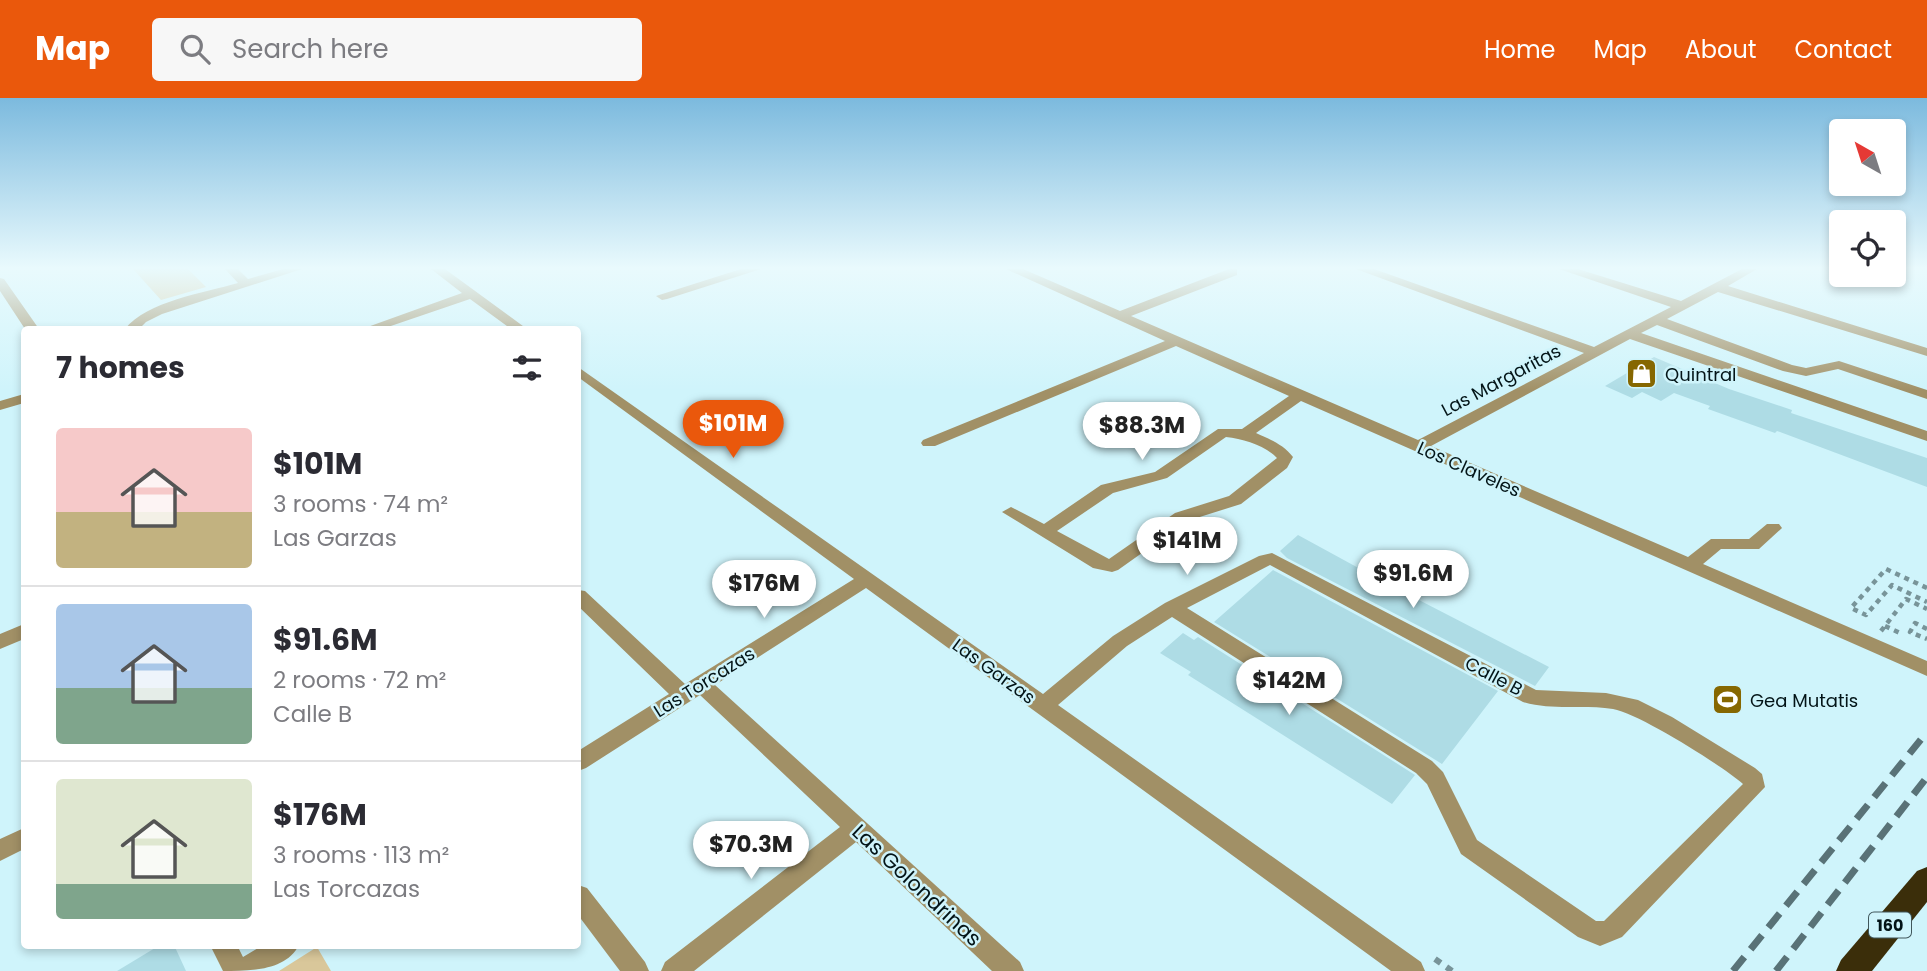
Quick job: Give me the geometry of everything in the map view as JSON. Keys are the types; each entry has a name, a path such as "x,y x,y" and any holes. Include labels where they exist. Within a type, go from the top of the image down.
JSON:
{"highway":[{"name":"160","path":"1852,971 1927,880"}],"street":[{"path":"19,310 30,326"},
{"path":"134,326 161,310"},
{"path":"378,326 425,310"},
{"path":"493,310 516,326"},
{"name":"Los Claveles","path":"1106,310 1927,669"},
{"path":"1120,316 1134,310"},
{"path":"1476,310 1595,352"},
{"name":"Las Margaritas","path":"1418,447 1675,310"},
{"path":"1788,310 1927,352"},
{"path":"1656,320 1788,368 1806,372 1839,365 1927,395"},
{"path":"1629,334 1927,436"},
{"path":"929,443 1177,341"},
{"name":"Las Garzas","path":"581,373 1412,971"},
{"path":"1245,434 1300,395"},
{"path":"0,406 21,398"},
{"path":"1011,512 1044,532 1099,564 1112,566 1181,517 1235,500 1284,462 1280,451 1245,434 1223,432 1161,475 1107,489 1044,532"},
{"path":"1690,565 1717,543 1753,545 1773,528"},
{"name":"Calle B","path":"1272,559 1530,696 1545,700 1615,701 1632,707 1746,774 1754,780 1754,787 1613,929 1600,934 1587,929 1469,847 1435,779 1424,767 1172,608 1265,560 1272,559"},
{"name":"Las Torcazas","path":"581,760 867,579"},
{"name":"Las Golondrinas","path":"581,598 856,828 1011,971"},
{"path":"1042,706 1120,641 1172,608"},
{"path":"0,642 21,632"},
{"path":"678,970 856,828"},
{"path":"0,851 21,840"},
{"path":"581,900 636,971"},
{"path":"225,949 237,971"},
{"path":"244,971 280,949"}],"path":[{"path":"1927,588 1886,569 1851,608 1866,615 1892,585 1927,602"},
{"path":"1906,599 1927,609"},
{"path":"1927,629 1915,623 1910,632 1927,639"}],"shaded area":[{"path":"314,949 318,949 331,971 279,971"}],"building":[{"path":"1654,357 1729,389 1792,410 1791,413 1927,458 1927,487 1777,431 1775,433 1708,409 1710,406 1674,393 1661,401 1642,392 1632,398 1605,386"},
{"path":"1298,535 1549,667 1535,686 1287,558 1280,551"},
{"path":"1273,570 1498,691 1442,764 1214,622"},
{"path":"1183,633 1194,640 1198,637 1415,775 1392,804 1188,675 1191,672 1160,653"},
{"path":"153,949 176,949 186,971 117,971"}],"railway":[{"path":"1733,971 1927,732"},
{"path":"1776,971 1927,777"}],"place":[{"name":"Quintral","path":"1642,374"},
{"name":"Gea Mutatis","path":"1727,700"}]}
